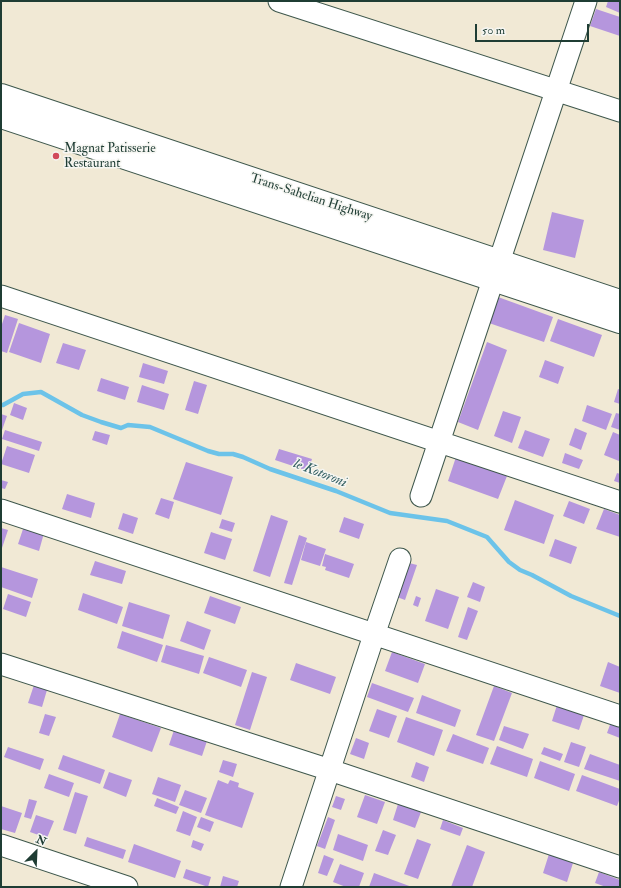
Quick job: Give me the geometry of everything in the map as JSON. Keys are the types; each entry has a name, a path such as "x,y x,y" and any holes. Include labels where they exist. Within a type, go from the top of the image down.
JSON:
{"highway":[{"name":"Trans-Sahelian Highway","path":"1,95 497,270 620,322"},
{"name":"Trans-Sahelian Highway","path":"1,117 497,270 620,301"}],"street":[{"path":"279,1 620,111"},
{"path":"421,496 586,1"},
{"path":"1,296 620,502"},
{"path":"1,510 620,716"},
{"path":"291,887 400,559"},
{"path":"1,664 330,770 620,867"},
{"path":"1,845 127,887"}],"building":[{"path":"608,1 620,1 620,13 606,7"},
{"path":"596,9 620,17 620,36 590,26"},
{"path":"552,212 584,220 575,258 543,250"},
{"path":"498,297 553,317 544,342 489,323"},
{"path":"5,315 18,319 7,353 1,351 1,327"},
{"path":"558,319 602,335 594,357 550,341"},
{"path":"19,323 50,334 41,363 9,352"},
{"path":"487,342 507,350 478,430 458,422"},
{"path":"63,343 86,350 79,370 56,363"},
{"path":"545,360 564,367 558,384 539,377"},
{"path":"143,363 168,371 164,384 139,377"},
{"path":"101,378 129,387 125,400 97,391"},
{"path":"194,381 207,385 198,414 185,410"},
{"path":"142,385 169,394 164,410 137,402"},
{"path":"618,389 620,390 620,404 614,402"},
{"path":"14,403 27,408 23,420 10,415"},
{"path":"587,405 612,414 606,430 582,421"},
{"path":"503,411 521,417 512,443 494,436"},
{"path":"616,413 620,414 620,430 611,427"},
{"path":"1,414 7,416 1,433"},
{"path":"575,428 587,433 581,450 569,445"},
{"path":"5,430 42,442 39,451 2,439"},
{"path":"525,430 550,439 543,457 518,448"},
{"path":"95,431 110,435 107,445 92,440"},
{"path":"613,432 620,435 619,461 604,455"},
{"path":"7,446 35,455 29,473 1,464"},
{"path":"279,449 312,459 308,471 275,460"},
{"path":"565,453 583,460 579,469 562,463"},
{"path":"456,457 507,476 498,499 448,481"},
{"path":"186,462 233,477 221,515 173,499"},
{"path":"617,473 620,474 620,483 614,481"},
{"path":"1,480 8,482 5,489 1,488"},
{"path":"67,494 95,503 91,518 62,509"},
{"path":"161,498 174,502 169,519 155,514"},
{"path":"515,500 554,515 544,544 504,530"},
{"path":"569,501 590,509 584,524 563,516"},
{"path":"604,509 620,515 620,537 596,529"},
{"path":"123,513 138,518 133,534 118,529"},
{"path":"271,515 288,521 270,577 253,571"},
{"path":"344,517 364,524 359,539 339,532"},
{"path":"222,519 235,523 232,532 219,528"},
{"path":"24,526 44,533 39,551 18,544"},
{"path":"1,528 8,530 1,551"},
{"path":"211,532 232,539 225,560 204,553"},
{"path":"299,535 307,538 292,585 284,583"},
{"path":"555,539 577,547 571,564 549,556"},
{"path":"306,542 326,549 320,566 301,560"},
{"path":"325,554 354,564 349,578 325,570 326,567 322,566"},
{"path":"95,561 126,571 122,584 90,575"},
{"path":"409,563 417,565 405,600 397,597"},
{"path":"1,567 38,579 32,598 1,587"},
{"path":"473,582 485,587 480,602 467,597"},
{"path":"436,589 459,597 448,629 425,621"},
{"path":"83,593 123,607 117,624 78,610"},
{"path":"8,594 31,602 26,617 3,609"},
{"path":"210,596 241,607 235,624 204,613"},
{"path":"416,596 421,598 418,607 413,605"},
{"path":"129,602 170,615 163,639 122,626"},
{"path":"468,607 478,611 467,640 458,637"},
{"path":"187,621 211,630 204,650 180,641"},
{"path":"122,631 163,645 157,662 117,648"},
{"path":"166,645 204,656 199,674 161,662"},
{"path":"392,652 425,664 418,683 385,671"},
{"path":"209,657 247,670 241,687 203,673"},
{"path":"608,662 620,667 620,693 600,686"},
{"path":"296,663 336,677 330,694 290,680"},
{"path":"252,672 267,677 250,730 235,725"},
{"path":"372,683 414,698 408,712 367,697"},
{"path":"34,685 47,690 42,707 28,703"},
{"path":"494,686 512,693 494,741 476,735"},
{"path":"422,695 461,710 455,727 416,713"},
{"path":"557,705 584,715 579,730 552,721"},
{"path":"377,709 397,716 389,738 369,731"},
{"path":"45,714 56,717 49,736 39,733"},
{"path":"120,714 161,728 152,752 112,737"},
{"path":"406,717 443,730 434,756 397,742"},
{"path":"611,722 620,725 620,738 607,733"},
{"path":"504,726 529,734 523,749 499,740"},
{"path":"174,730 207,741 202,756 169,745"},
{"path":"453,734 489,748 483,764 446,751"},
{"path":"356,738 369,743 364,759 350,754"},
{"path":"571,742 586,747 579,767 564,762"},
{"path":"497,746 533,759 527,777 490,764"},
{"path":"8,747 44,759 40,770 4,757"},
{"path":"544,747 563,754 560,761 541,754"},
{"path":"590,754 620,765 620,781 584,769"},
{"path":"63,755 105,770 100,784 58,769"},
{"path":"223,760 237,764 233,777 219,772"},
{"path":"540,761 575,774 569,791 534,778"},
{"path":"416,762 429,767 424,782 411,777"},
{"path":"109,772 132,780 126,797 103,788"},
{"path":"49,774 74,783 69,797 44,788"},
{"path":"582,775 620,789 620,798 617,806 576,791"},
{"path":"158,777 181,785 175,802 152,794"},
{"path":"218,780 228,784 230,780 239,783 238,787 254,793 242,828 205,815"},
{"path":"185,790 207,798 201,813 179,805"},
{"path":"75,792 88,796 76,834 63,830"},
{"path":"365,795 385,802 377,824 357,817"},
{"path":"336,796 345,799 341,810 332,807"},
{"path":"157,798 179,807 176,814 154,806"},
{"path":"29,799 37,801 31,819 24,817"},
{"path":"398,804 421,812 415,828 393,820"},
{"path":"1,806 22,813 15,833 1,829"},
{"path":"183,811 197,817 190,836 176,831"},
{"path":"36,815 54,821 47,838 30,832"},
{"path":"201,817 214,822 210,832 197,827"},
{"path":"328,817 335,820 325,849 317,846"},
{"path":"443,820 463,828 460,836 440,829"},
{"path":"383,830 396,835 388,855 375,851"},
{"path":"338,834 368,845 363,861 333,850"},
{"path":"87,837 126,850 123,859 84,846"},
{"path":"417,839 431,844 418,879 404,874"},
{"path":"193,840 204,844 201,851 191,847"},
{"path":"134,844 181,861 175,878 128,862"},
{"path":"467,845 485,852 472,887 451,887"},
{"path":"549,854 573,863 567,882 543,873"},
{"path":"324,855 334,859 327,876 318,873"},
{"path":"340,864 364,873 359,887 346,887 333,882"},
{"path":"186,869 211,877 208,887 183,878"},
{"path":"599,872 620,880 620,887 606,887 595,883"},
{"path":"374,873 412,887 369,887"},
{"path":"223,876 239,881 237,887 220,887"}],"waterway":[{"name":"le Kotoroni","path":"1,405 23,394 41,392 82,415 101,422 121,428 128,425 150,427 208,451 219,454 233,454 243,457 270,469 336,491 390,513 447,521 487,537 509,562 520,570 571,596 620,616"}],"place":[{"name":"Magnat Patisserie Restaurant","path":"56,156"}]}
